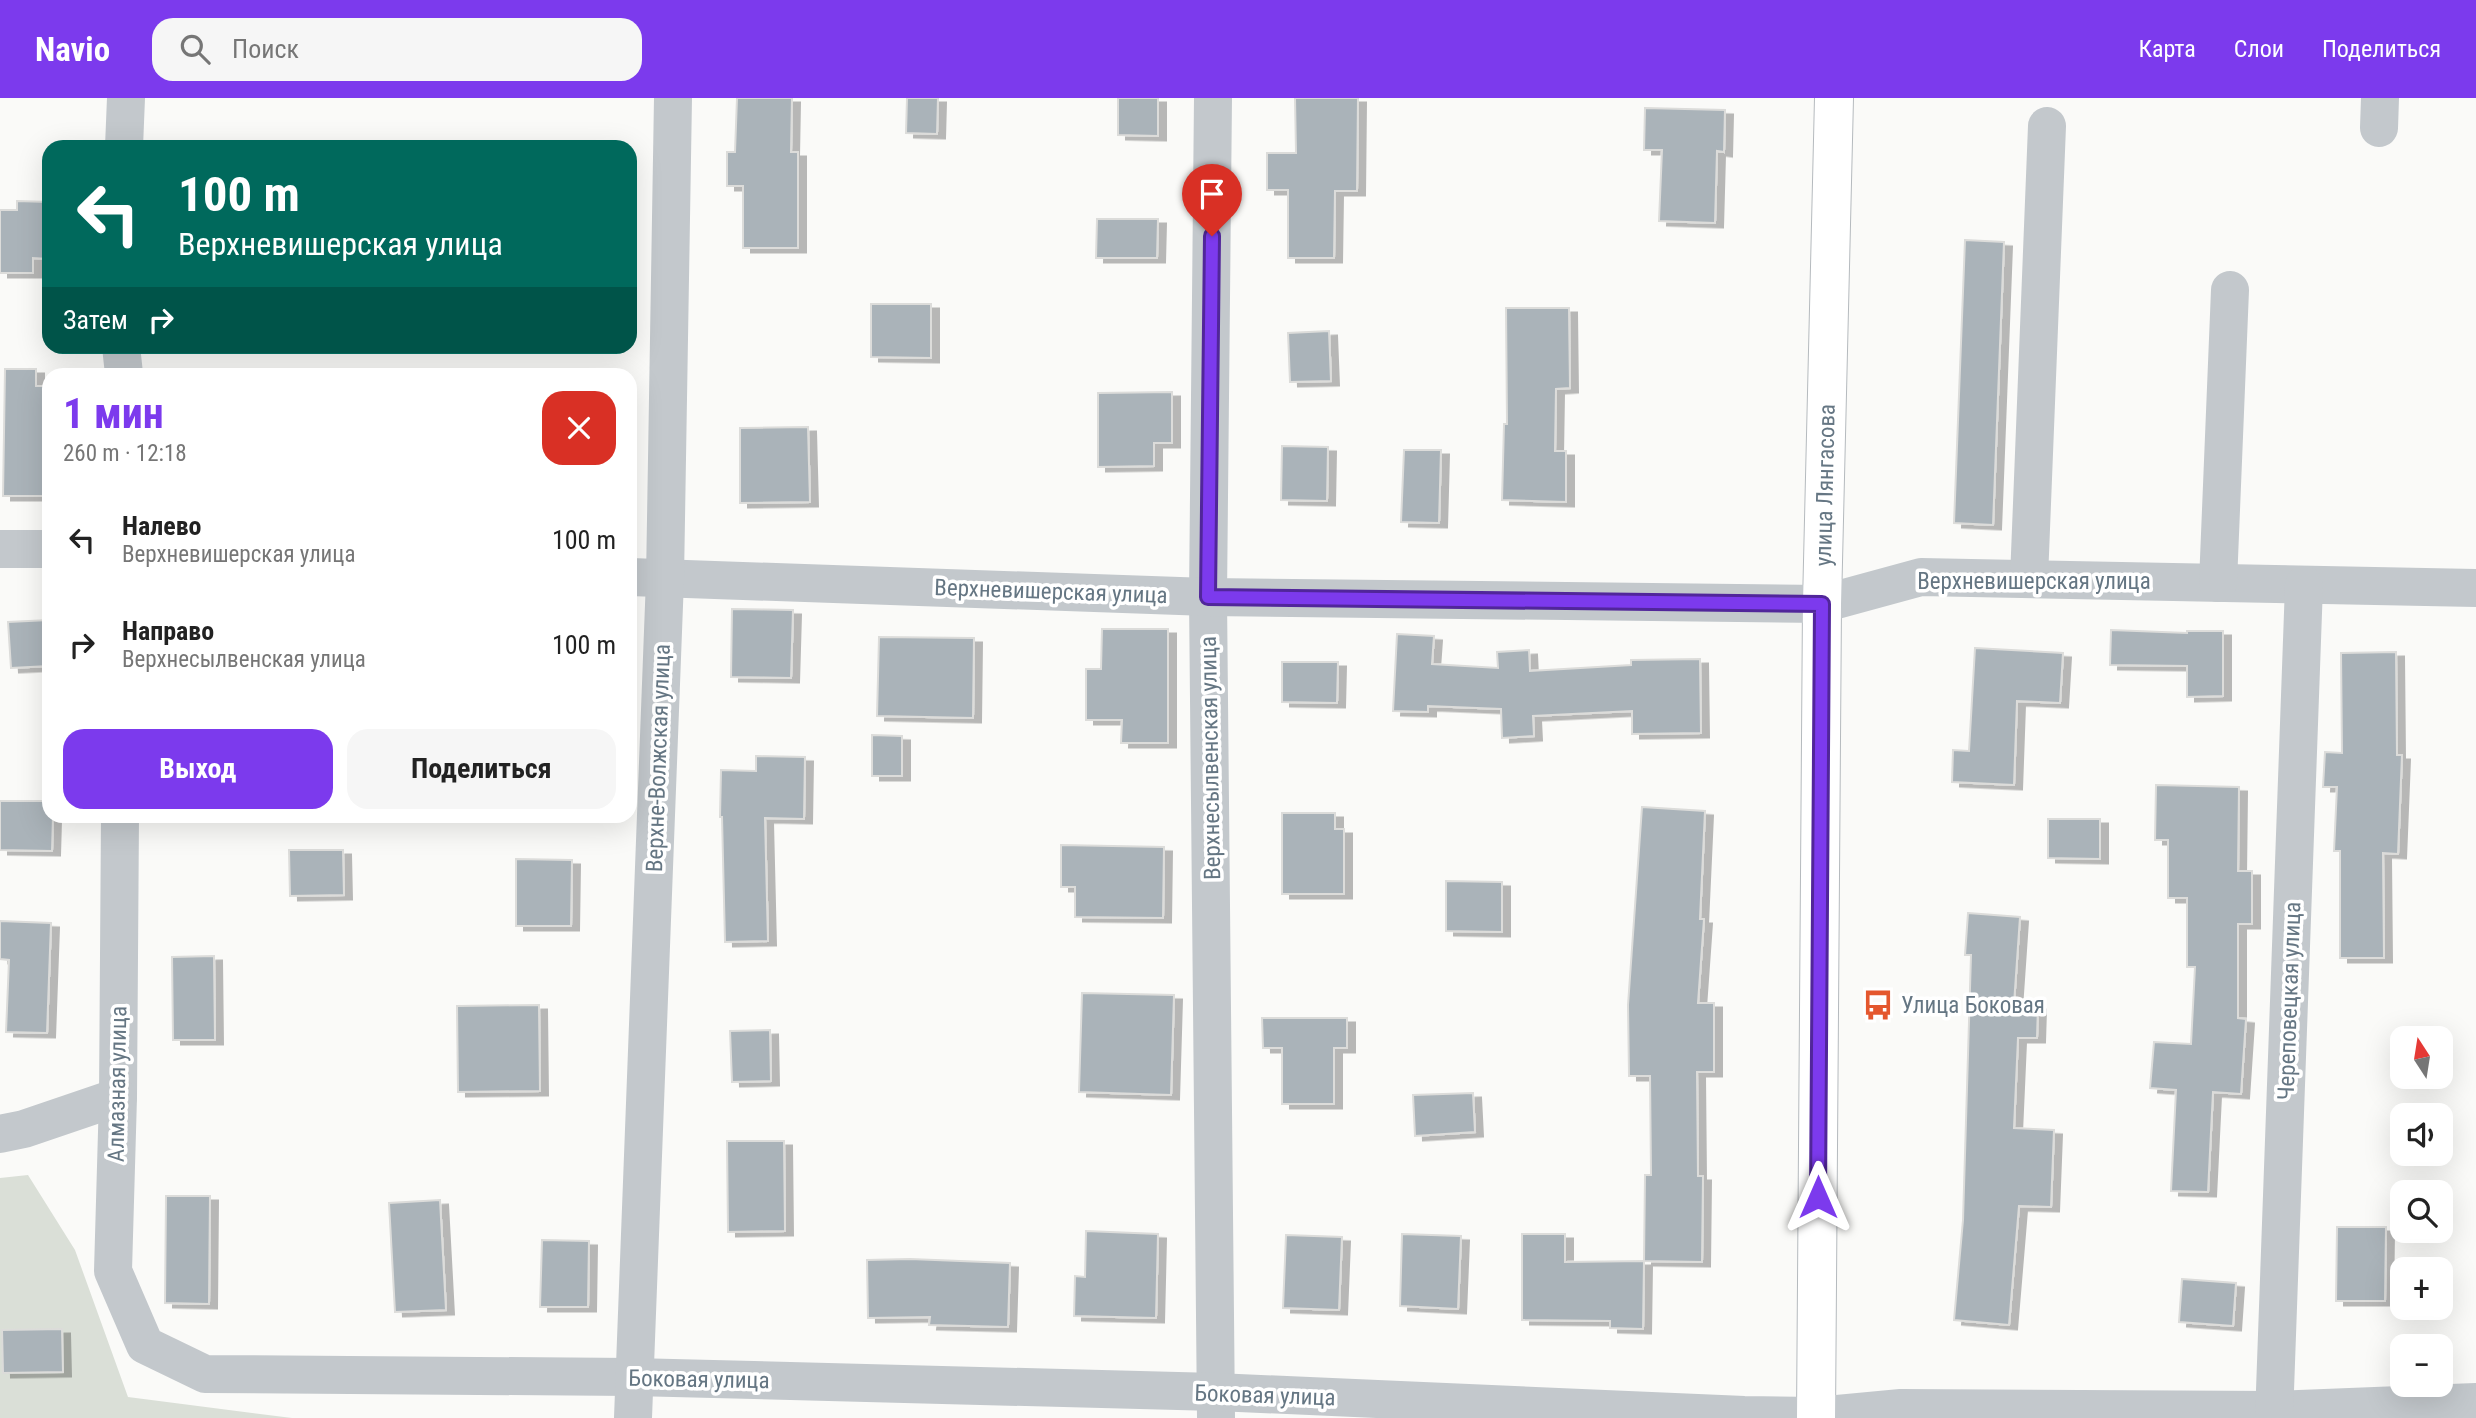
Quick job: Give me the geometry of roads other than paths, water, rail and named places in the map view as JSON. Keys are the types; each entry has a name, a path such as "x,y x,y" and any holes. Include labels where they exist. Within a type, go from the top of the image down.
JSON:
{"main road":[{"name":"улица Лянгасова","path":"1816,1417 1822,604 1834,98"}],"street":[{"path":"124,140 125,98"},
{"name":"Верхне-Волжская улица","path":"633,1418 648,578 673,98"},
{"name":"Верхнесылвенская улица","path":"1213,98 1208,597 1216,1405"},
{"path":"2029,579 2048,126"},
{"path":"2218,583 2230,290"},
{"path":"0,549 42,549"},
{"name":"Верхневишерская улица","path":"648,578 1208,597 1822,604 1921,577 2476,588"},
{"name":"Череповецкая улица","path":"2274,1414 2304,585"},
{"name":"Алмазная улица","path":"120,823 118,1097 113,1271 145,1345"},
{"path":"0,1134 24,1129 118,1097"},
{"name":"Боковая улица","path":"145,1345 205,1374 634,1377 1216,1405 1816,1417 1901,1408 2274,1414 2476,1402"}],"place":[{"name":"Улица Боковая","path":"1878,1005"}]}
